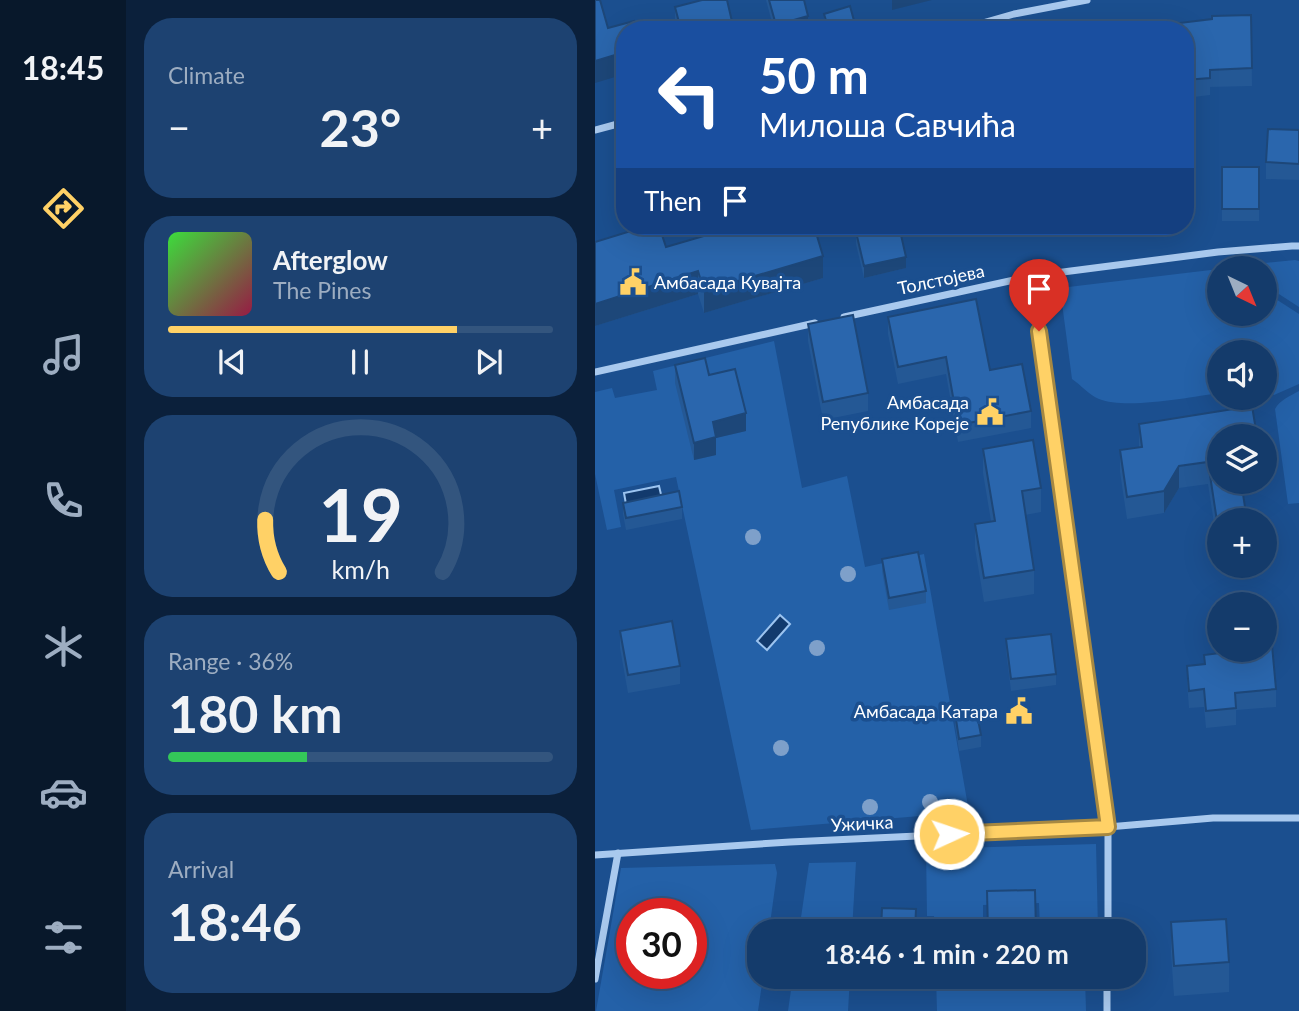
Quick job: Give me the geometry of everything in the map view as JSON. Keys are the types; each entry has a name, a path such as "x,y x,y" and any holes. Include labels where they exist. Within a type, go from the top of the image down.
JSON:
{"street":[{"path":"990,21 1087,0"},
{"path":"595,130 616,124"},
{"name":"Толстојева","path":"841,318 1032,275 1299,246"},
{"path":"1032,275 1108,827 1108,919"},
{"path":"595,372 827,321"},
{"name":"Ужичка","path":"595,855 790,842 1108,827 1213,818 1299,818"},
{"path":"595,979 618,853"},
{"path":"1107,1011 1108,989"}],"shaded area":[{"path":"1299,261 1299,307 1277,293 1277,262"},
{"path":"1207,270 1207,326 1277,326 1277,300 1299,314 1299,384 1277,394 1277,340 1207,340 1207,395 1141,403 1099,399 1072,379 1060,288"},
{"path":"774,341 802,488 847,476 865,567 924,554 969,812 751,830 676,477 614,490 621,527 607,530 595,474 595,392 612,388 615,398 657,390 653,371"},
{"path":"1299,391 1299,503 1288,504 1275,410 1282,401"},
{"path":"659,486 663,503 627,510 624,493"},
{"path":"780,615 790,624 767,650 757,641"},
{"path":"1096,844 1098,919 1040,919 1039,903 983,905 983,919 934,919 934,916 927,916 926,849"},
{"path":"856,862 853,919 801,919 809,863"},
{"path":"775,864 777,873 771,919 747,919 747,989 761,989 758,1011 596,1011 621,868"},
{"path":"791,989 849,989 848,1011 788,1011"},
{"path":"936,989 1085,989 1086,1011 937,1011"}],"building":[{"path":"595,0 600,0 608,28 616,26 616,55 595,61"},
{"path":"702,0 727,0 732,21 679,21 675,7"},
{"path":"769,0 804,0 808,16 790,21 775,21"},
{"path":"850,6 854,21 826,21 824,14"},
{"path":"1251,15 1252,68 1210,70 1210,78 1194,79 1194,21 1212,19 1212,16"},
{"path":"1268,129 1299,130 1299,164 1266,162"},
{"path":"1222,167 1259,167 1259,209 1222,209"},
{"path":"618,235 662,235 666,247 707,235 817,235 823,256 704,291 698,271 595,304 595,242"},
{"path":"857,235 901,235 906,257 864,266"},
{"path":"976,299 990,370 1022,364 1031,411 958,425 946,357 898,367 888,317"},
{"path":"853,315 868,393 823,402 808,324"},
{"path":"705,358 709,375 735,369 746,413 713,422 716,437 694,443 675,365"},
{"path":"1227,410 1253,410 1255,424 1207,424 1207,462 1179,466 1164,491 1127,497 1120,450 1142,447 1139,424"},
{"path":"1033,440 1041,488 1022,491 1034,570 984,578 975,524 995,521 983,449"},
{"path":"679,491 682,507 626,518 623,503"},
{"path":"1213,494 1243,494 1245,508 1215,508"},
{"path":"918,552 926,591 889,598 882,559"},
{"path":"672,621 680,666 628,675 620,631"},
{"path":"1051,634 1056,674 1011,679 1006,639"},
{"path":"1204,655 1207,655 1207,662 1274,662 1276,689 1235,693 1236,708 1206,711 1204,689 1189,691 1187,666 1205,664"},
{"path":"976,709 981,735 959,739 955,713"},
{"path":"1035,890 1036,919 988,919 987,891"},
{"path":"882,908 916,909 916,919 882,919"},
{"path":"1226,919 1229,962 1174,966 1171,922"}],"place":[{"name":"Амбасада Кувајта","path":"633,282"},
{"name":"Амбасада Републике Кореје","path":"990,412"},
{"name":"Амбасада Катара","path":"1019,711"}],"route":[{"path":"949,834 1108,827 1039,331"}]}
